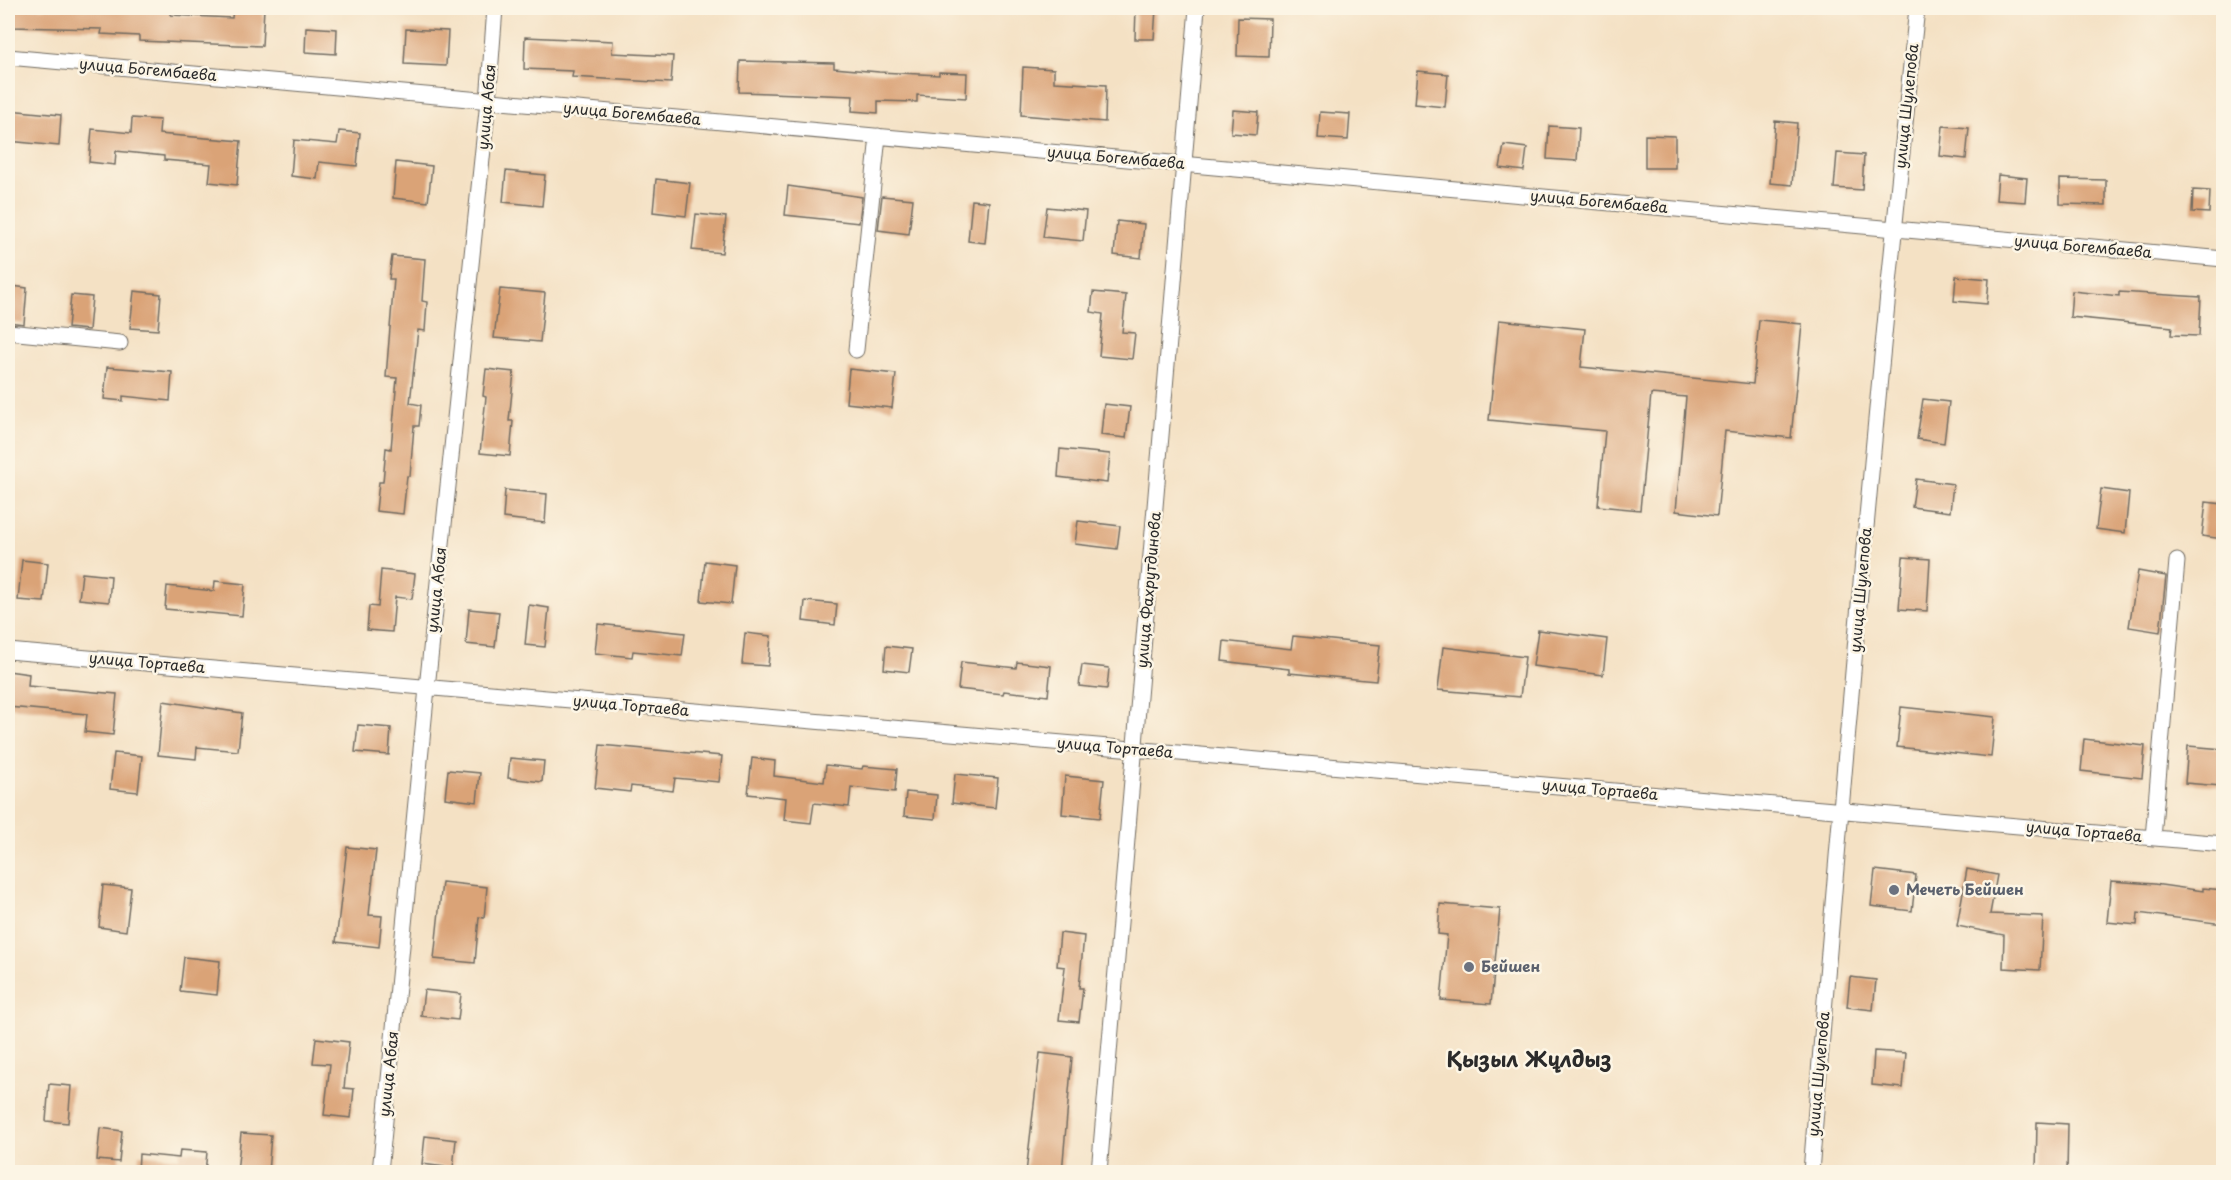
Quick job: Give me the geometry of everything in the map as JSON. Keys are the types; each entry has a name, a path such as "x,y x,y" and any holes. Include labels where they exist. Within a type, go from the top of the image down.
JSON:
{"street":[{"name":"улица Абая","path":"380,1173 427,688 489,101 495,8"},
{"name":"улица Фахрутдинова","path":"1100,1173 1197,8"},
{"name":"улица Шулепова","path":"1811,1173 1840,811 1917,8"},
{"name":"улица Богембаева","path":"8,57 2223,259"},
{"path":"856,350 878,136"},
{"path":"8,332 120,343"},
{"path":"2153,838 2177,561"},
{"name":"улица Тортаева","path":"8,651 2223,844"}],"building":[{"path":"12,8 140,11 141,8 171,9 171,15 232,18 233,8 264,8 262,46 139,41 139,36 101,34 102,29 11,27"},
{"path":"1136,8 1156,8 1154,39 1135,39"},
{"path":"1238,18 1270,19 1269,57 1237,56"},
{"path":"306,27 337,29 336,54 305,52"},
{"path":"406,29 448,31 446,66 404,64"},
{"path":"525,37 613,41 612,53 673,56 671,83 572,77 573,71 524,69"},
{"path":"740,61 834,63 834,68 879,72 939,75 939,72 967,73 966,98 917,95 917,102 878,101 878,113 852,111 853,96 739,92"},
{"path":"1023,67 1054,69 1054,82 1106,85 1105,122 1021,115"},
{"path":"1418,71 1448,74 1445,107 1415,104"},
{"path":"8,110 61,115 59,146 8,141"},
{"path":"1233,110 1258,112 1256,135 1231,133"},
{"path":"1320,112 1350,114 1348,140 1318,138"},
{"path":"132,118 160,120 159,134 241,141 237,185 209,182 211,164 164,160 164,156 116,151 115,165 89,162 92,129 131,133"},
{"path":"1775,121 1797,123 1792,185 1770,183"},
{"path":"1549,126 1579,128 1577,161 1547,159"},
{"path":"1943,126 1969,128 1966,159 1940,156"},
{"path":"339,131 360,133 357,166 319,162 317,179 291,176 294,140 337,144"},
{"path":"1645,135 1675,136 1675,168 1645,168"},
{"path":"1504,145 1527,148 1524,171 1500,168"},
{"path":"1837,153 1864,155 1862,190 1834,188"},
{"path":"396,162 432,166 428,202 393,198"},
{"path":"506,171 545,175 542,206 503,202"},
{"path":"1998,175 2027,178 2025,202 1996,200"},
{"path":"656,179 690,183 686,216 653,212"},
{"path":"2060,179 2106,180 2106,205 2060,204"},
{"path":"788,186 862,197 859,223 785,215"},
{"path":"2193,190 2210,191 2209,213 2192,212"},
{"path":"882,196 913,199 909,234 878,230"},
{"path":"972,200 989,202 985,243 968,241"},
{"path":"1047,207 1086,211 1083,241 1043,237"},
{"path":"696,214 726,217 722,253 692,250"},
{"path":"1117,221 1144,224 1141,258 1114,255"},
{"path":"392,256 425,259 422,301 427,302 425,331 418,330 410,403 421,405 419,426 414,426 410,476 407,476 403,514 376,511 379,482 383,482 386,448 391,449 397,378 386,377 394,279 389,279"},
{"path":"1956,276 1989,279 1987,304 1954,301"},
{"path":"12,286 27,288 24,324 8,322"},
{"path":"500,289 545,293 540,342 494,338"},
{"path":"134,291 161,294 158,330 130,328"},
{"path":"2072,291 2119,296 2119,292 2201,297 2199,336 2171,335 2172,327 2070,317"},
{"path":"1093,292 1126,295 1122,332 1135,333 1132,359 1099,356 1103,314 1091,312"},
{"path":"71,295 92,297 89,330 68,328"},
{"path":"1499,320 1585,329 1581,367 1753,384 1759,320 1802,324 1791,438 1725,431 1717,516 1676,511 1686,397 1651,394 1640,510 1598,506 1605,431 1489,420"},
{"path":"107,367 172,372 170,401 123,396 123,401 104,399"},
{"path":"486,369 514,372 509,421 513,421 510,456 480,453 486,397 483,396"},
{"path":"849,369 896,374 892,408 846,403"},
{"path":"1923,399 1949,402 1944,443 1917,439"},
{"path":"1104,404 1130,407 1126,438 1101,435"},
{"path":"1060,449 1110,454 1107,483 1058,477"},
{"path":"1916,479 1953,484 1950,512 1912,507"},
{"path":"2101,489 2129,493 2125,533 2096,529"},
{"path":"505,490 547,494 545,523 503,518"},
{"path":"2206,502 2223,504 2223,539 2202,536"},
{"path":"1078,521 1120,526 1117,549 1075,544"},
{"path":"1903,557 1930,559 1927,611 1899,609"},
{"path":"22,560 48,563 44,602 18,600"},
{"path":"705,561 735,565 731,604 701,601"},
{"path":"381,570 415,574 412,599 395,597 392,632 367,630 369,606 378,607"},
{"path":"2138,571 2166,576 2160,632 2129,627"},
{"path":"82,573 111,576 109,602 79,599"},
{"path":"215,581 245,584 242,616 165,609 167,586 214,591"},
{"path":"805,601 837,604 835,625 803,621"},
{"path":"529,605 549,608 545,647 525,645"},
{"path":"469,609 499,612 495,647 466,644"},
{"path":"598,624 685,633 682,656 633,651 632,657 595,653"},
{"path":"1538,630 1607,639 1603,675 1533,666"},
{"path":"745,633 771,636 768,666 742,664"},
{"path":"1293,636 1380,645 1376,681 1289,673 1289,669 1222,661 1224,641 1291,649"},
{"path":"886,646 912,649 909,672 884,669"},
{"path":"1443,647 1525,657 1520,697 1438,690"},
{"path":"961,662 1016,668 1017,662 1051,666 1048,696 958,689"},
{"path":"1082,665 1109,668 1107,689 1079,686"},
{"path":"8,671 29,674 28,686 117,694 113,735 85,732 87,714 8,707"},
{"path":"163,701 242,713 238,751 197,747 196,759 158,755"},
{"path":"1901,707 1995,717 1991,757 1897,747"},
{"path":"358,725 391,728 389,755 355,752"},
{"path":"2084,739 2145,746 2142,778 2081,771"},
{"path":"600,745 722,756 719,782 675,778 673,791 631,786 630,792 595,788"},
{"path":"2188,746 2223,749 2221,786 2185,783"},
{"path":"114,753 142,756 138,792 110,789"},
{"path":"510,758 544,761 542,782 508,778"},
{"path":"752,758 775,761 774,776 824,782 826,765 862,769 863,766 897,769 895,792 851,787 849,807 814,803 811,823 784,820 786,798 748,794"},
{"path":"448,770 480,773 477,802 445,798"},
{"path":"955,774 998,778 995,808 952,803"},
{"path":"1065,776 1104,780 1100,818 1062,814"},
{"path":"906,792 937,795 935,819 904,816"},
{"path":"347,847 376,850 369,915 382,916 379,947 336,942"},
{"path":"1967,869 1997,875 1990,914 2043,916 2040,970 2003,968 2004,935 1957,926"},
{"name":"Мечеть Бейшен","path":"1875,870 1916,875 1912,911 1871,906"},
{"path":"2111,881 2203,891 2203,888 2223,890 2223,924 2138,913 2137,925 2107,922"},
{"path":"442,882 487,887 484,918 479,917 475,963 434,959"},
{"path":"103,885 131,888 126,931 99,927"},
{"name":"Бейшен","path":"1440,904 1500,909 1491,1004 1441,1000 1447,935 1438,934"},
{"path":"1060,933 1084,936 1079,988 1083,988 1079,1022 1059,1020 1065,967 1057,966"},
{"path":"184,957 220,961 217,995 180,991"},
{"path":"1850,977 1876,980 1873,1010 1847,1007"},
{"path":"424,990 461,994 458,1020 421,1016"},
{"path":"316,1038 349,1042 344,1088 354,1089 351,1118 324,1115 330,1064 313,1063"},
{"path":"1874,1051 1906,1053 1903,1088 1872,1085"},
{"path":"1040,1053 1072,1057 1062,1173 1026,1173"},
{"path":"49,1084 71,1086 68,1123 46,1121"},
{"path":"2037,1122 2068,1124 2067,1173 2036,1173"},
{"path":"100,1128 122,1131 119,1162 97,1160"},
{"path":"241,1133 271,1135 268,1173 237,1173"},
{"path":"425,1136 456,1140 453,1168 422,1164"},
{"path":"180,1150 207,1152 205,1173 138,1173 139,1154 179,1158"}],"place":[{"name":"Мечеть Бейшен","path":"1894,890"},
{"name":"Бейшен","path":"1469,967"}],"district":[{"name":"Қызыл Жұлдыз","path":"1529,1060"}]}
